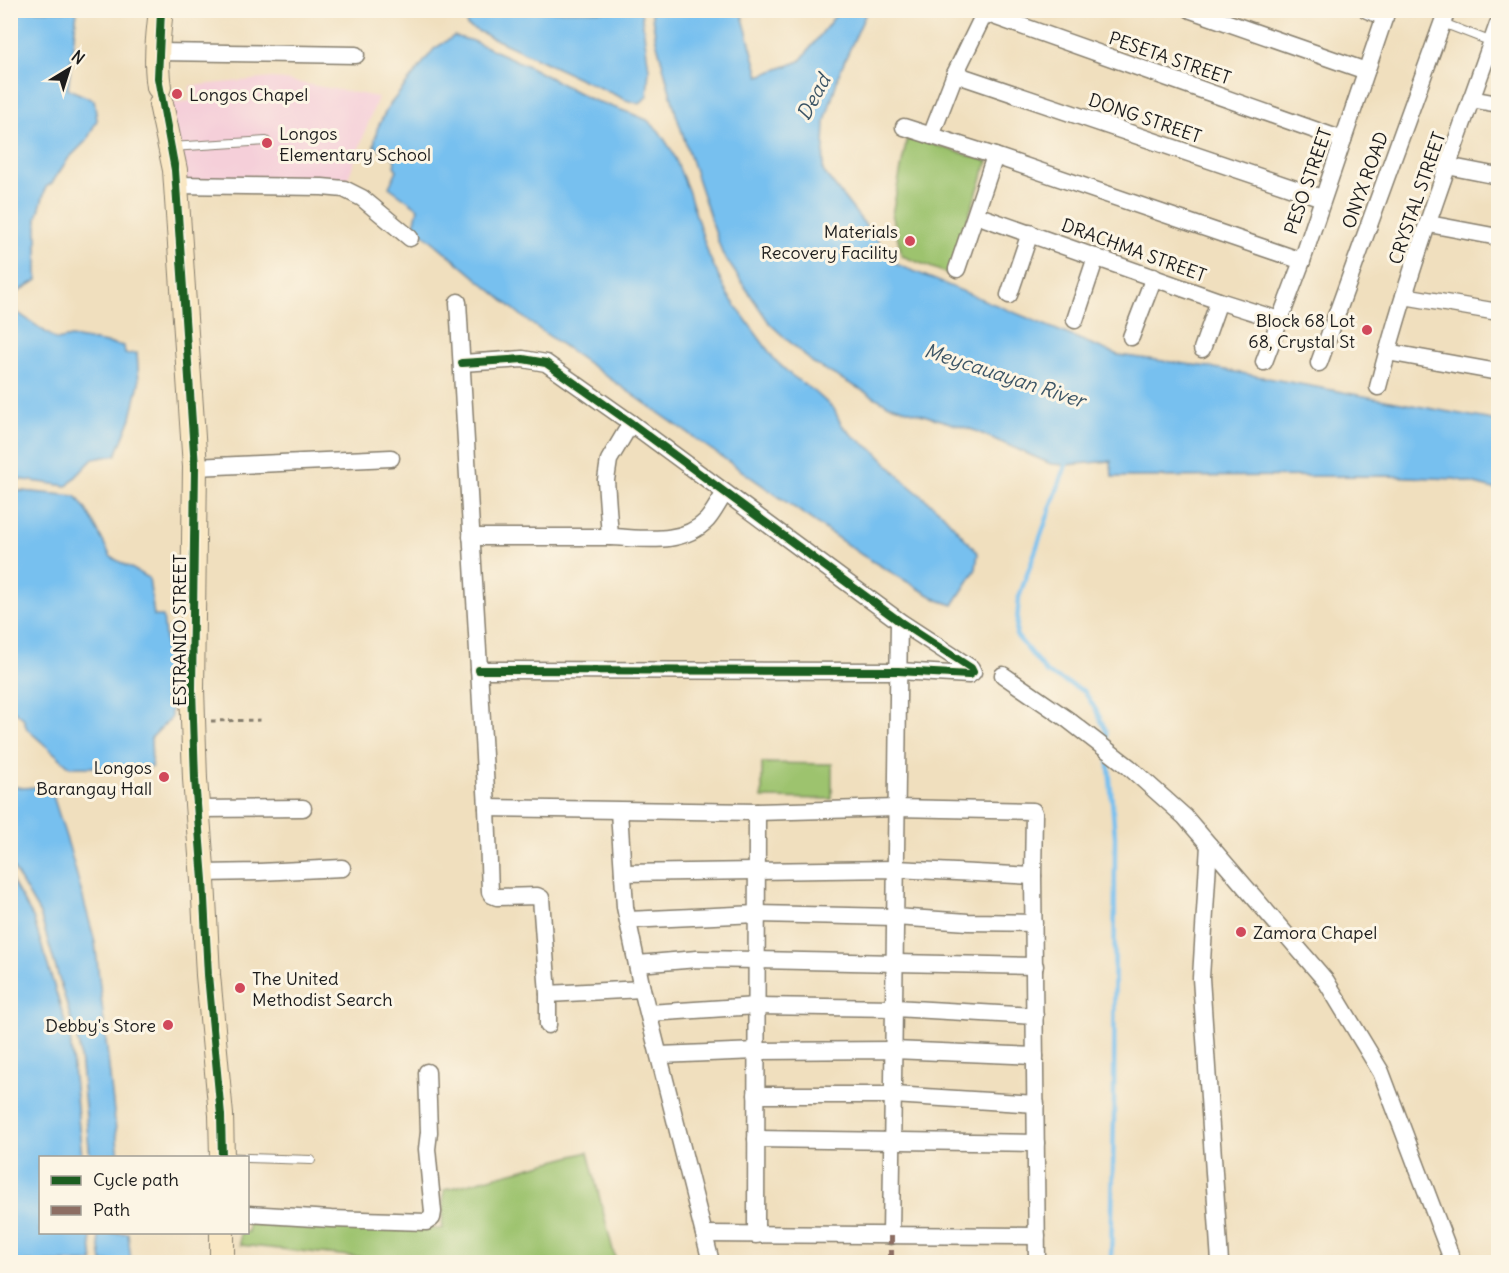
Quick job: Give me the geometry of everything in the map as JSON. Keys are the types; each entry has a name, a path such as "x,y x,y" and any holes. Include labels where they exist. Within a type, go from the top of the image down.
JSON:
{"street":[{"name":"ESTRANIO STREET","path":"161,10 158,78 176,185 195,467 192,679 195,779 210,998 221,1115 234,1156"},
{"path":"1191,10 1366,71"},
{"path":"1367,10 1386,14"},
{"path":"931,136 955,74 986,12"},
{"name":"PESETA STREET","path":"986,12 1343,140"},
{"name":"PESO STREET","path":"1264,362 1302,261 1386,14"},
{"name":"ONYX ROAD","path":"1319,363 1445,17"},
{"name":"CRYSTAL STREET","path":"1378,387 1404,296 1471,99 1495,42 1498,24"},
{"path":"158,52 357,56"},
{"name":"DONG STREET","path":"955,74 1322,198"},
{"path":"1471,99 1498,104"},
{"path":"904,127 996,156 1302,261"},
{"path":"957,269 996,156"},
{"path":"1447,166 1498,176"},
{"path":"176,185 344,189 362,198 410,238"},
{"name":"DRACHMA STREET","path":"976,214 1219,301 1279,320"},
{"path":"1429,224 1498,237"},
{"path":"1009,295 1030,233"},
{"path":"1075,320 1096,257"},
{"path":"1131,337 1154,277"},
{"path":"1404,296 1498,312"},
{"path":"1202,349 1219,301"},
{"path":"458,302 490,892 492,896 497,897 537,896 541,898 548,1024"},
{"path":"1387,352 1498,372"},
{"path":"462,363 523,359 546,363 899,621 971,668 973,672 969,675 898,671 479,670"},
{"path":"610,537 606,480 609,460 631,423"},
{"path":"195,467 391,458"},
{"path":"471,537 667,539 681,536 698,528 709,518 725,493"},
{"path":"891,1236 899,621"},
{"path":"1003,675 1067,719 1129,767 1185,818 1326,981 1382,1072 1453,1263"},
{"path":"198,809 303,808"},
{"path":"487,808 757,812 896,808 1033,811 1037,1263"},
{"path":"619,811 625,907 642,989 711,1263"},
{"path":"756,1235 757,812"},
{"path":"1209,845 1201,978 1220,1263"},
{"path":"202,873 342,868"},
{"path":"623,873 896,869 1034,876"},
{"path":"628,920 757,914 1034,923"},
{"path":"638,964 697,959 1035,966"},
{"path":"548,994 642,989"},
{"path":"649,1012 756,1006 895,1008 1035,1016"},
{"path":"660,1055 757,1051 893,1050 1035,1056"},
{"path":"249,1214 426,1222 432,1218 427,1149 429,1132 427,1072"},
{"path":"756,1095 893,1095 1036,1104"},
{"path":"756,1138 1036,1143"},
{"path":"222,1234 222,1263"},
{"path":"704,1234 1037,1236"}],"lane":[{"path":"1445,17 1495,42"},
{"path":"170,147 266,141"},
{"path":"249,1158 311,1160"}],"path":[{"path":"194,721 264,720"}],"shaded area":[{"name":"Longos Elementary School","path":"273,78 378,97 346,184 180,183 166,103 190,101 190,86"}],"green space":[{"path":"907,138 988,161 948,274 902,256 892,214"},
{"path":"762,763 832,764 832,799 762,798"},
{"path":"588,1152 616,1262 409,1262 240,1245 240,1234 249,1234 249,1223 442,1229 444,1190"}],"water":[{"path":"11,10 77,11 68,89 94,100 97,120 87,140 68,159 52,183 46,187 37,218 37,280 15,294 14,302 17,312 57,340 71,337 124,346 125,354 137,353 139,383 131,418 116,455 93,459 67,486 11,478"},
{"path":"469,11 641,11 649,69 647,96 640,104 626,100 467,26"},
{"path":"651,11 741,11 759,76 800,61 839,11 867,11 840,71 825,121 823,171 896,264 1118,355 1209,367 1498,421 1498,490 1455,479 1386,476 1112,477 1111,461 1051,464 973,430 887,404 814,364 770,324 722,253 676,114 656,40"},
{"path":"454,36 473,41 526,65 590,99 647,120 659,131 672,151 688,190 709,256 728,295 775,360 834,409 841,424 852,435 877,453 906,483 941,512 978,553 976,569 953,605 938,600 862,555 529,322 414,226 418,208 389,187 397,170 393,157 374,146 377,129 388,107 434,49"},
{"path":"11,490 76,496 89,514 111,557 149,578 154,616 163,616 171,700 171,718 151,738 152,767 70,767 27,729 23,718 11,708"},
{"path":"11,786 23,788 50,786 95,942 119,1156 90,1156 79,1046 40,914 11,864"},
{"path":"10,878 33,917 70,1038 82,1156 39,1156 39,1234 90,1234 93,1262 11,1262"},
{"path":"98,1234 128,1234 131,1262 102,1262"}],"waterway":[{"path":"1067,462 1019,597 1016,635 1047,673 1084,691 1106,731 1107,744"},
{"path":"1108,756 1115,836 1111,1262"}],"marked path":[{"path":"891,1236 891,1262"}],"cycle path":[{"path":"161,10 158,78 175,170 195,467 192,689 195,779 208,975 221,1115 222,1156"},
{"path":"462,363 523,359 546,363 899,621 971,668 973,672 969,675 898,671 479,670"}],"place":[{"name":"Longos Chapel","path":"177,94"},
{"name":"Longos Elementary School","path":"267,143"},
{"name":"Materials Recovery Facility","path":"910,241"},
{"name":"Block 68 Lot 68, Crystal St","path":"1367,330"},
{"name":"Longos Barangay Hall","path":"164,777"},
{"name":"Zamora Chapel","path":"1241,932"},
{"name":"The United Methodist Search","path":"240,988"},
{"name":"Debby's Store","path":"168,1025"}],"water label":[{"name":"Dead","path":"813,97"},
{"name":"Meycauayan River","path":"1005,375"}]}
